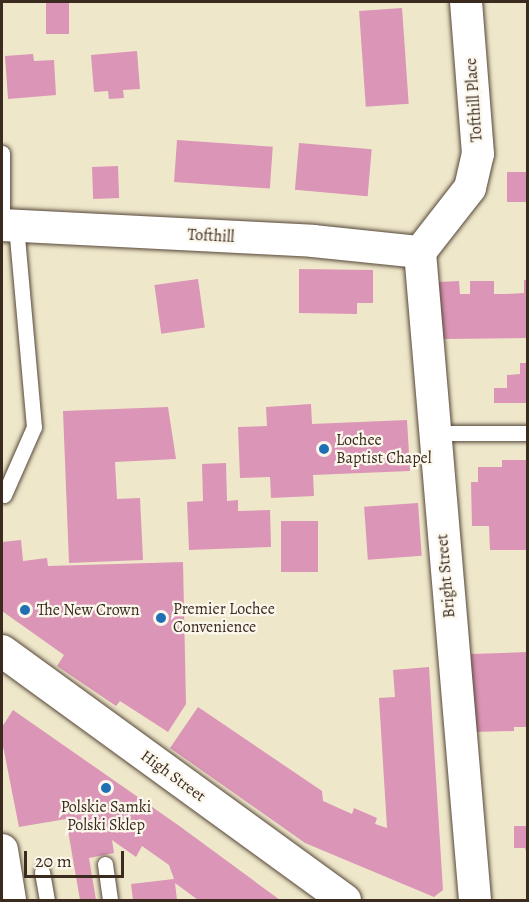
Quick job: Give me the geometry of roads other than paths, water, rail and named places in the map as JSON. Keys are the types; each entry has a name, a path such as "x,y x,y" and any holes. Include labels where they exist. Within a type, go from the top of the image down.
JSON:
{"street":[{"name":"Tofthill Place","path":"420,252 470,188 478,154 466,2"},
{"name":"Tofthill","path":"6,225 313,242 420,252"},
{"name":"Bright Street","path":"420,252 475,900"},
{"name":"High Street","path":"2,651 345,900"},
{"path":"2,850 10,900"}],"lane":[{"path":"2,153 6,225 34,427 4,495"},
{"path":"434,433 528,433"},
{"path":"105,864 110,900"},
{"path":"42,872 47,900"}],"place":[{"name":"Lochee Baptist Chapel","path":"324,449"},
{"name":"The New Crown","path":"25,610"},
{"name":"Premier Lochee Convenience","path":"161,618"},
{"name":"Polskie Samki Polski Sklep","path":"106,788"}]}
